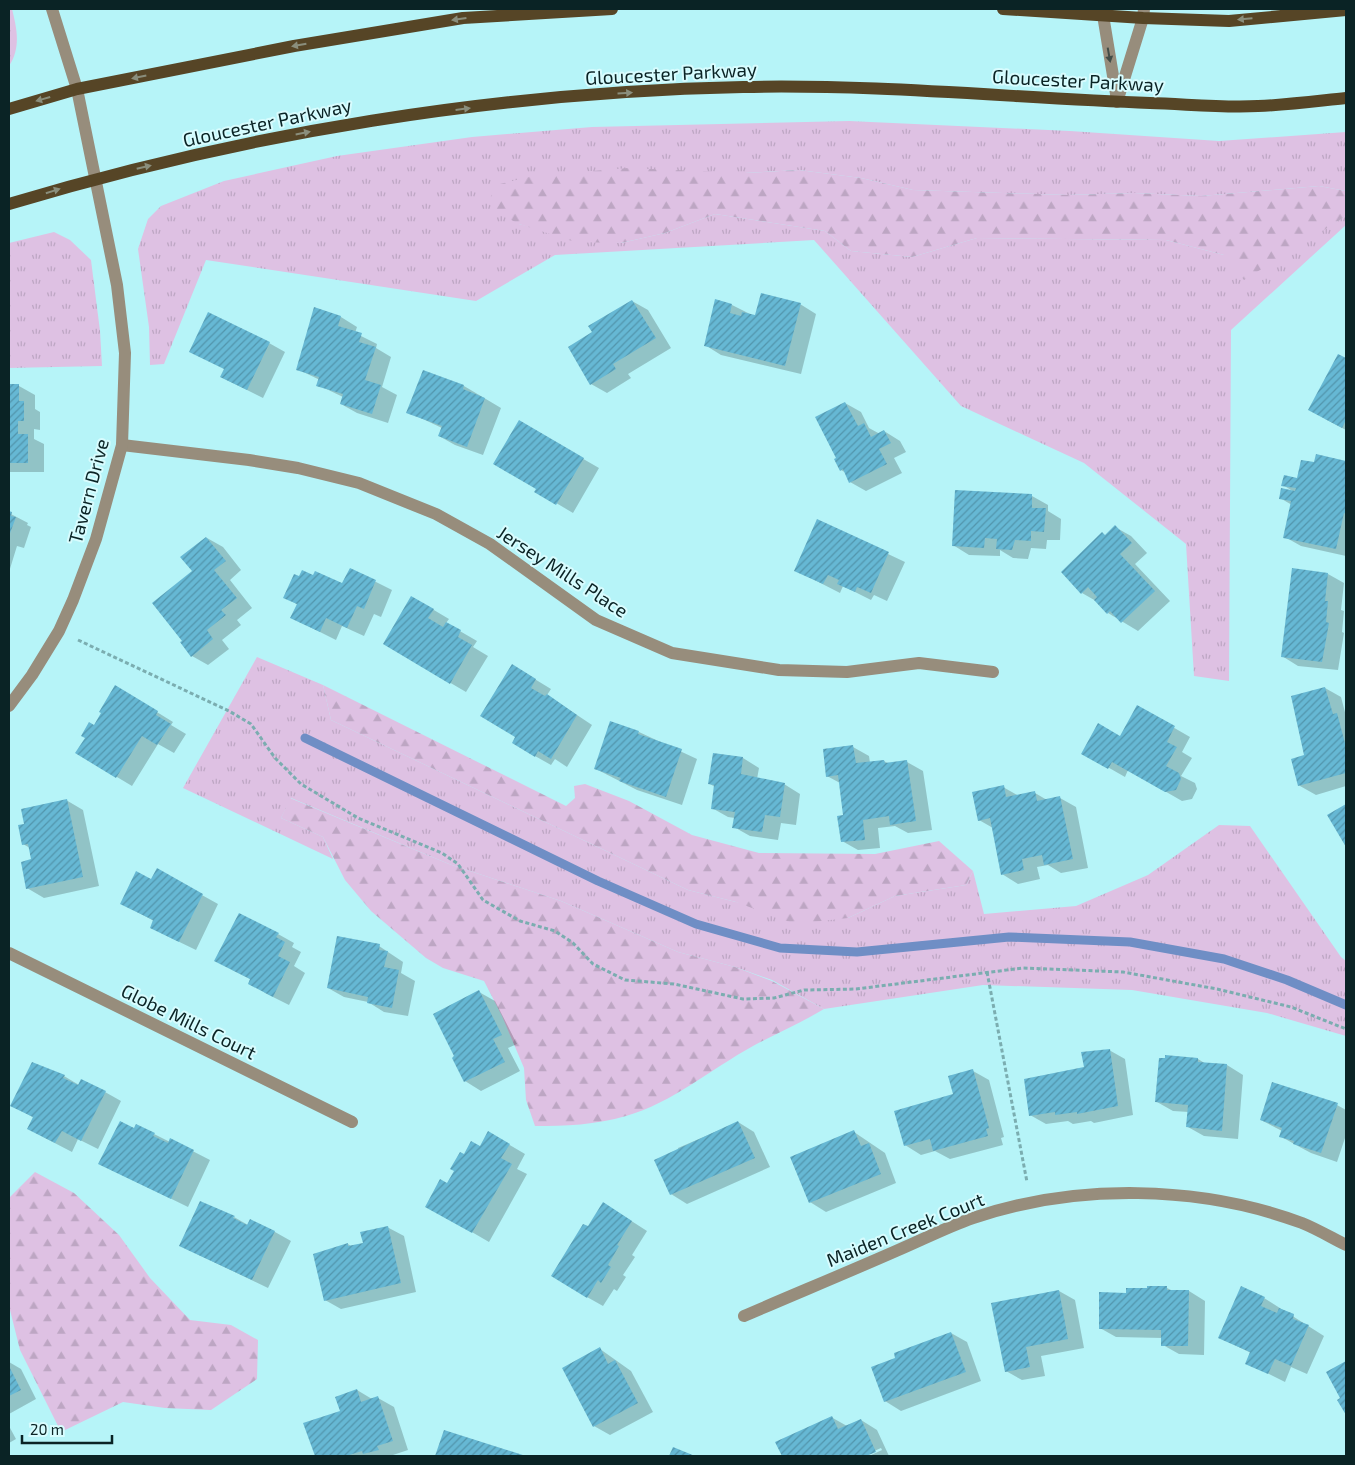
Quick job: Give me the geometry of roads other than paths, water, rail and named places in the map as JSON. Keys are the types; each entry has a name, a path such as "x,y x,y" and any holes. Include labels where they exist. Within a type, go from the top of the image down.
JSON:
{"main road":[{"path":"9,109 77,89 294,46 463,18 612,9"},
{"path":"1003,9 1143,14 1230,21 1346,10"},
{"name":"Gloucester Parkway","path":"9,204 96,178 254,142 365,121 558,98 743,87 868,88 1117,102 1257,106 1346,98"}],"street":[{"name":"Tavern Drive","path":"9,706 32,675 59,631 96,539 122,445 125,353 117,285 77,89 52,9"},
{"path":"1102,12 1117,102"},
{"path":"1117,102 1143,14"},
{"name":"Jersey Mills Place","path":"122,445 249,460 298,468 360,483 436,514 490,544 596,620 672,654 779,670 847,672 919,663 993,672"},
{"name":"Globe Mills Court","path":"9,953 352,1122"},
{"name":"Maiden Creek Court","path":"744,1316 973,1218 1032,1203 1087,1196 1150,1192 1196,1196 1245,1206 1303,1223 1346,1245"}],"waterway":[{"path":"305,738 598,881 696,924 780,948 857,952 1009,937 1130,942 1224,959 1287,980 1346,1005"}]}
